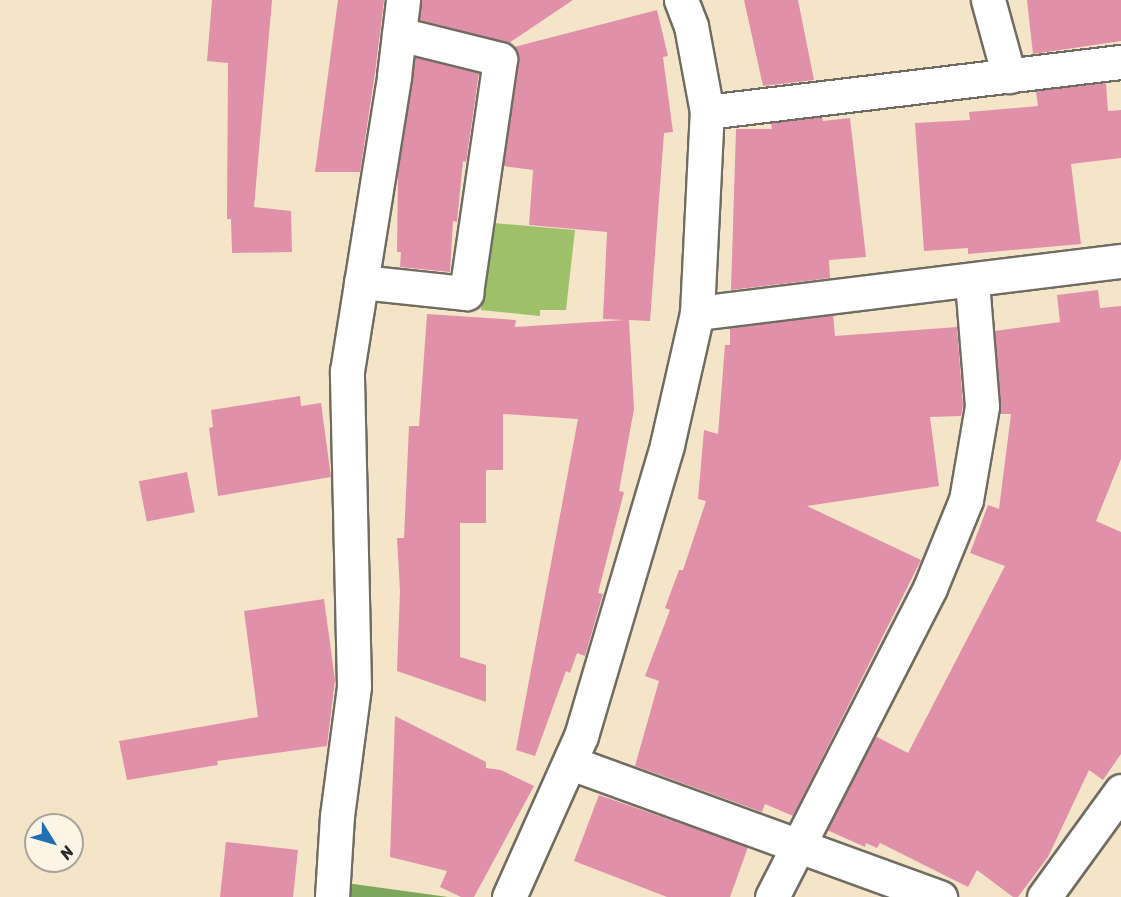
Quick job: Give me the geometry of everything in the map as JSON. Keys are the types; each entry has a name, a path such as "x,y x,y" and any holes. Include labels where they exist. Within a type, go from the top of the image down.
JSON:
{"street":[{"path":"332,897 337,816 354,686 348,371 403,0"},
{"path":"509,897 571,764 632,571 697,313 706,112 691,26 681,0"},
{"path":"988,0 1009,76"},
{"path":"361,282 466,294 500,59 399,34"},
{"path":"706,112 1121,62"},
{"path":"697,313 1121,261"},
{"path":"772,897 930,588 966,500 982,406 972,281"},
{"path":"571,764 940,897"},
{"path":"1044,897 1121,791"}],"green space":[{"path":"493,223 575,230 566,310 540,310 540,316 481,310"},
{"path":"346,883 448,897 345,897"}],"building":[{"path":"212,0 272,0 254,207 291,211 292,252 232,253 231,219 227,219 228,63 207,61"},
{"path":"338,0 384,0 375,73 360,172 315,172"},
{"path":"421,0 573,0 509,43 420,20"},
{"path":"744,0 798,0 814,80 763,86"},
{"path":"1027,0 1121,0 1121,41 1033,54"},
{"path":"657,10 668,56 663,57 673,132 664,133 650,321 629,320 634,409 619,491 624,492 598,593 603,594 585,656 577,653 570,673 566,671 535,756 516,750 578,419 503,414 503,470 486,470 486,523 460,523 460,657 486,665 486,702 397,671 400,591 397,538 404,538 409,426 419,426 427,314 516,320 515,327 624,320 603,319 607,232 529,225 533,170 503,166 519,62 514,47"},
{"path":"415,57 479,73 466,162 463,161 457,222 453,221 450,272 400,267 401,252 397,252 398,172"},
{"path":"1106,83 1108,111 1121,110 1121,158 1071,164 1081,244 968,254 968,248 924,251 915,123 970,120 969,112 1038,106 1036,91"},
{"path":"822,117 823,121 850,118 866,257 829,260 830,278 731,290 736,129 772,129 771,123"},
{"path":"1098,290 1100,308 1121,306 1121,459 1096,521 1121,532 1121,754 1103,780 1089,770 1048,857 1018,897 1013,897 977,870 968,887 880,843 877,848 866,843 865,847 827,830 875,736 908,753 1005,566 970,553 988,505 999,509 1011,414 1000,414 995,331 1060,322 1057,295"},
{"path":"833,315 835,336 957,327 963,405 961,416 930,417 939,486 807,506 921,560 793,816 765,804 762,812 635,766 659,681 645,676 670,610 665,608 679,570 683,570 706,501 698,499 704,430 718,434 725,345 730,345 730,328"},
{"path":"300,396 301,406 321,403 331,477 218,496 209,428 213,427 211,410"},
{"path":"187,472 195,512 147,522 139,481"},
{"path":"324,599 335,680 327,746 217,761 218,765 127,780 119,741 258,717 244,611"},
{"path":"395,716 486,762 486,768 501,770 534,786 474,897 461,897 440,887 447,871 390,857"},
{"path":"599,795 748,847 730,897 667,897 574,861"},
{"path":"226,842 298,850 293,897 220,897"}]}
